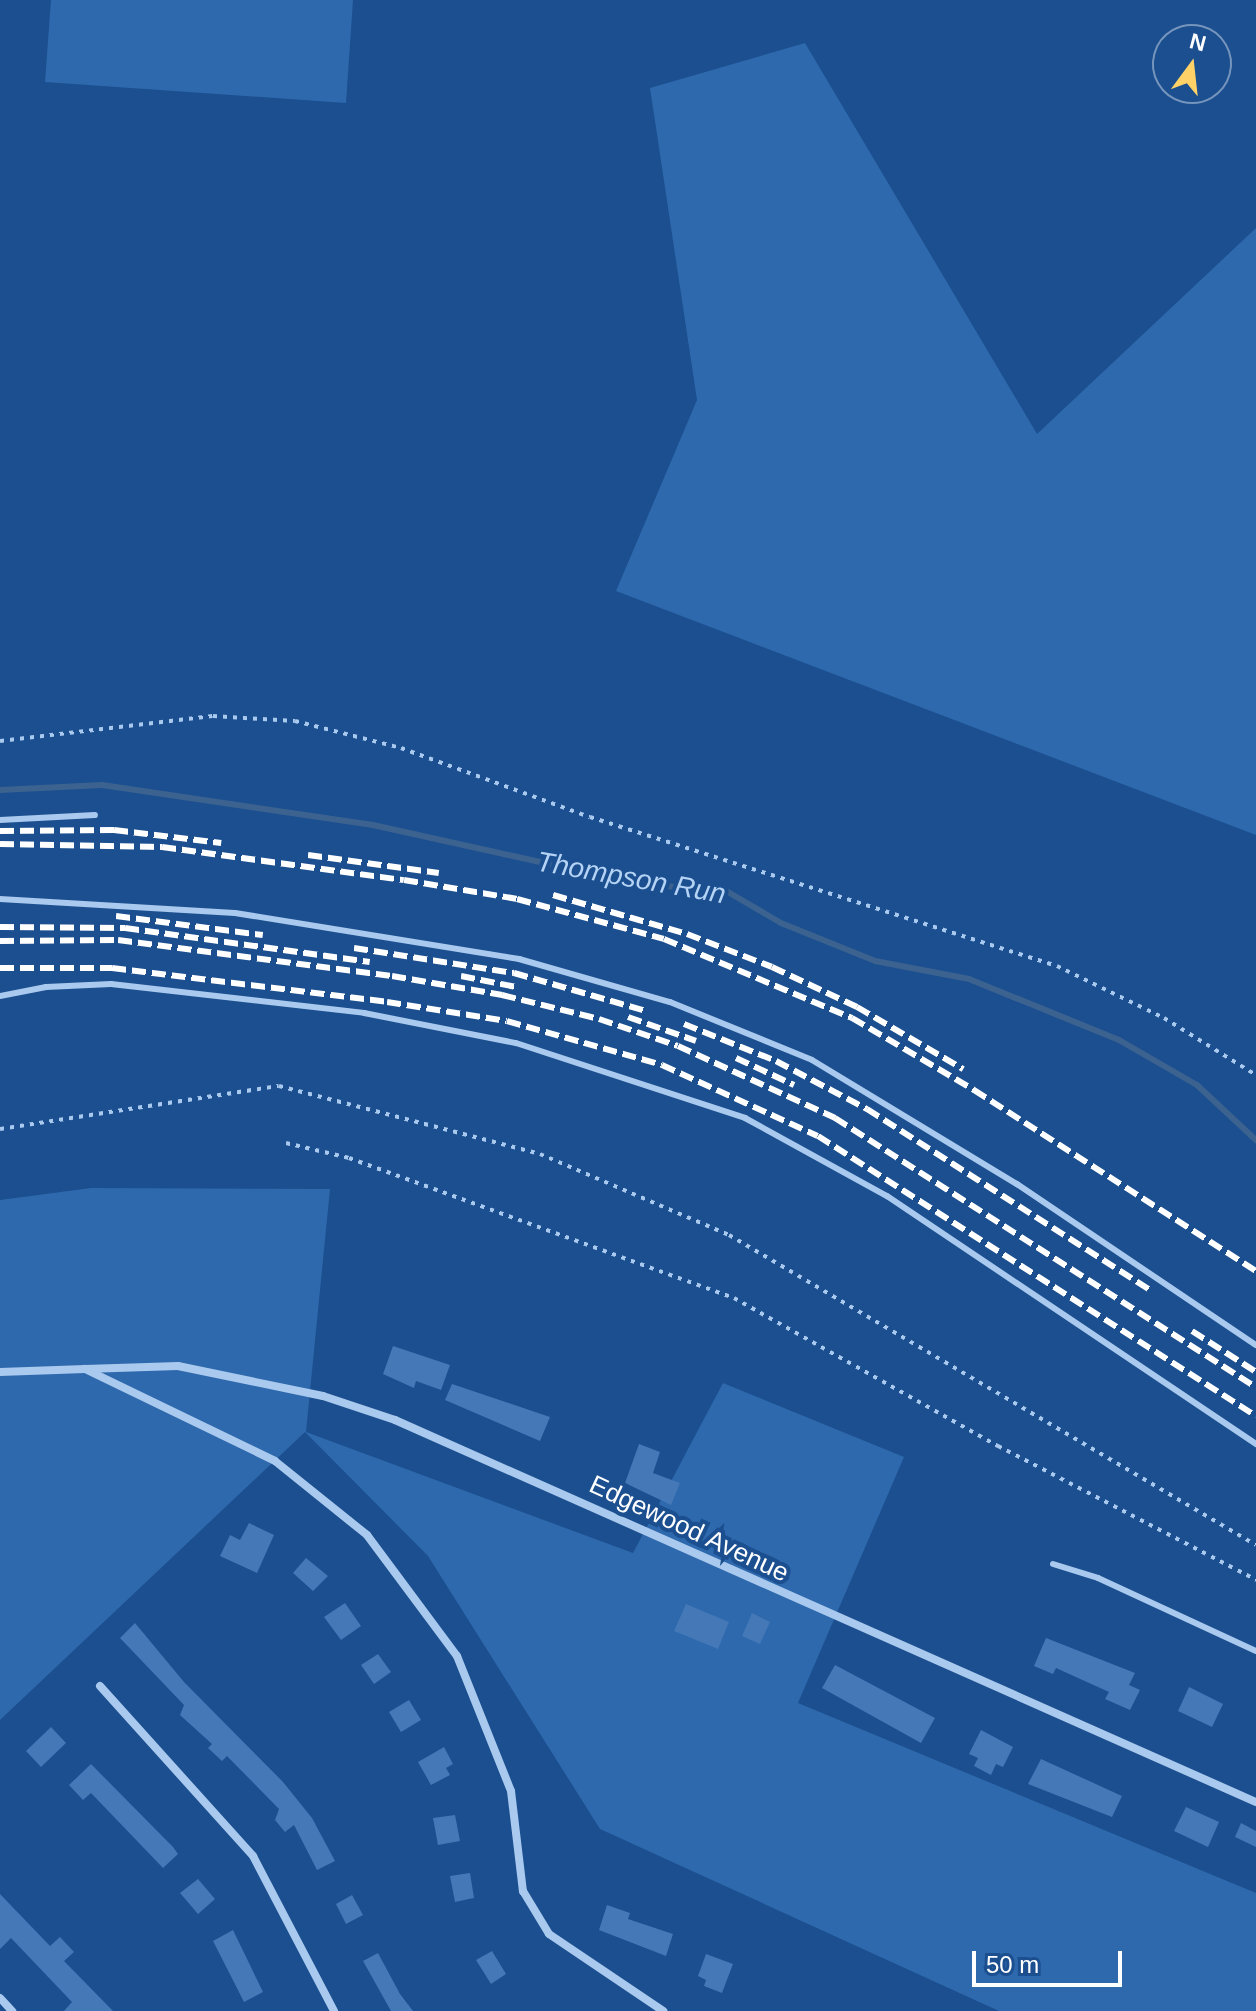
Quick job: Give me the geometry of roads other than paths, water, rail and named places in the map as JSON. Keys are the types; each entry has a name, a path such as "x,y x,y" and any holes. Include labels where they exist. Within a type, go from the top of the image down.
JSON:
{"street":[{"name":"Edgewood Avenue","path":"0,1372 178,1366 323,1396 395,1420 1256,1802"},
{"path":"85,1369 275,1461 367,1535 457,1656 511,1791 523,1891 549,1934 663,2011"},
{"path":"100,1686 253,1856 334,2011"},
{"path":"0,1998 12,2011"}],"lane":[{"path":"0,820 95,815"},
{"path":"0,899 251,916 519,959 670,1002 812,1060 1017,1184 1256,1345"},
{"path":"0,996 46,987 111,984 364,1013 516,1043 745,1118 887,1196 1256,1444"},
{"path":"1053,1564 1098,1578 1256,1651"}],"waterway":[{"name":"Thompson Run","path":"0,790 102,785 373,825 635,883 728,892 781,923 875,961 969,979 1119,1040 1197,1085 1256,1140"}],"railway":[{"path":"0,831 114,830 221,843"},
{"path":"0,844 162,847 404,880 517,899 664,939 852,1018 974,1090 1256,1271"},
{"path":"308,855 439,873"},
{"path":"553,895 687,934 772,967 857,1007 963,1069"},
{"path":"116,916 263,935"},
{"path":"0,927 125,928 370,962"},
{"path":"0,941 118,940 392,976 502,995 599,1019 678,1046 835,1118 1256,1387"},
{"path":"354,948 514,973 646,1011"},
{"path":"0,968 112,968 387,1002 507,1021 662,1065 818,1136 1256,1416"},
{"path":"461,976 516,987"},
{"path":"628,1017 696,1041"},
{"path":"684,1024 776,1061 867,1109 1149,1289"},
{"path":"736,1058 794,1085"},
{"path":"1192,1331 1256,1372"}]}
